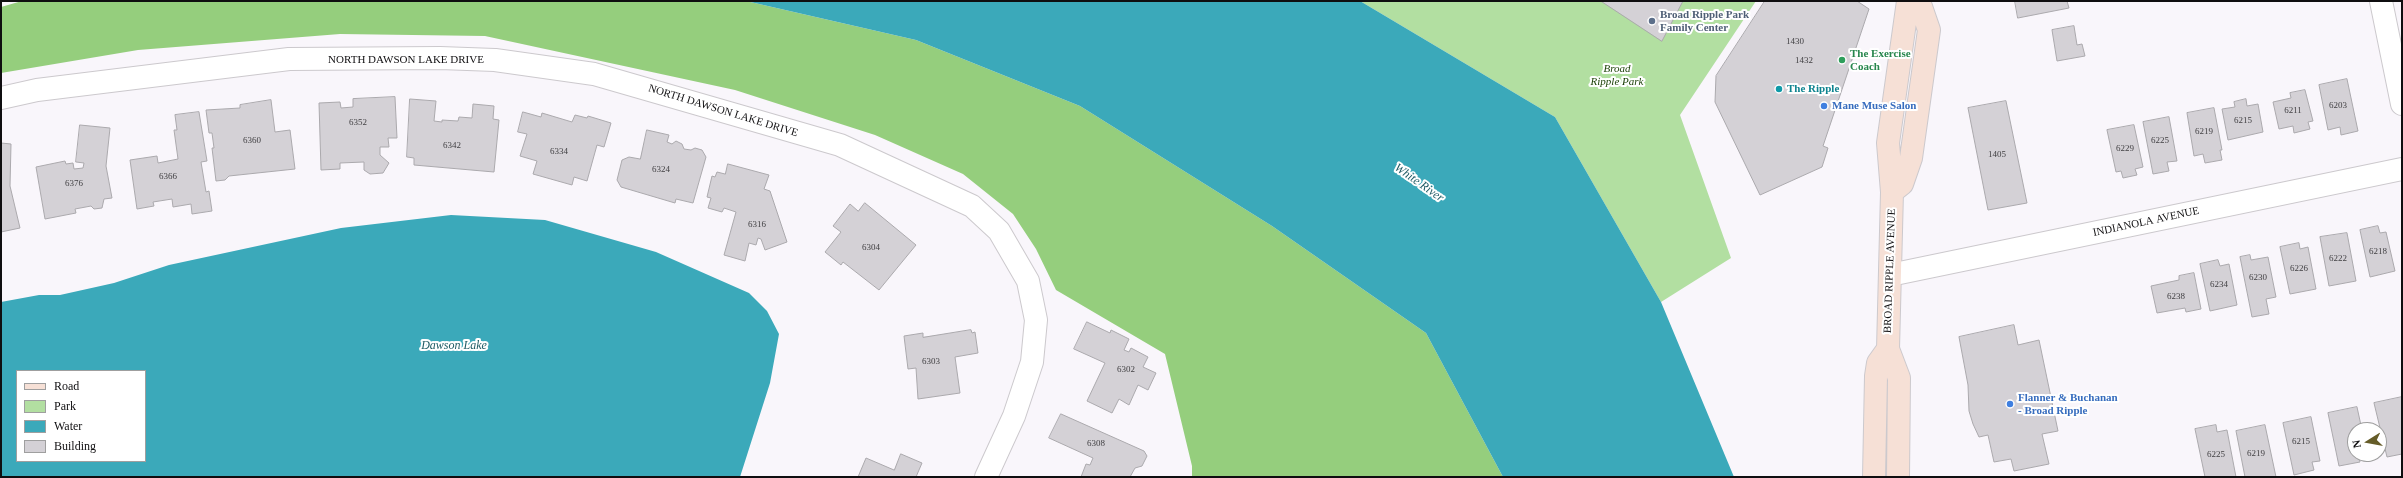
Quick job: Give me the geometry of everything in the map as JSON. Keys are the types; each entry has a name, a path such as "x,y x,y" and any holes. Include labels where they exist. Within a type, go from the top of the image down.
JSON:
{"street":[{"name":"BROAD RIPPLE AVENUE","path":"1898,477 1899,378 1888,349 1892,192 1888,143 1908,1"},
{"path":"1892,192 1902,184 1911,158 1929,30 1919,1"},
{"path":"2381,1 2402,104"},
{"name":"NORTH DAWSON LAKE DRIVE","path":"1,98 44,89 289,59 440,58 495,60 594,74 840,145 957,197 972,206 999,231 1022,268 1028,281 1036,320 1032,362 1014,416 986,477"},
{"name":"INDIANOLA AVENUE","path":"1890,275 2402,169"},
{"name":"BROAD RIPPLE AVENUE","path":"1874,477 1876,376 1878,363 1888,349"}],"green space":[{"path":"22,1 746,1 916,40 1080,106 1272,226 1426,333 1503,477 1192,477 1192,466 1165,354 1056,290 1036,249 1013,214 963,174 875,135 735,90 485,36 340,34 138,50 1,73 1,7"},
{"name":"Broad Ripple Park","path":"1360,1 1756,1 1680,115 1731,258 1661,302 1555,117"}],"water":[{"name":"White River","path":"746,1 1360,1 1555,117 1661,302 1734,477 1503,477 1426,333 1272,226 1080,106 916,40"},
{"name":"Dawson Lake","path":"451,215 545,220 656,252 749,293 767,311 779,334 770,383 740,477 1,477 1,302 39,295 60,295 114,283 169,265 341,228"}],"building":[{"name":"Broad Ripple Park Family Center","path":"1601,1 1683,1 1662,41"},
{"name":"The Ripple","path":"1765,1 1857,1 1869,9 1823,146 1828,148 1822,167 1760,195 1715,102 1716,76"},
{"path":"2015,1 2067,1 2069,8 2018,18"},
{"path":"2074,26 2077,45 2082,44 2085,56 2057,61 2052,30"},
{"path":"2347,79 2358,131 2341,135 2340,127 2328,130 2319,85"},
{"path":"2305,90 2313,121 2308,122 2310,129 2294,133 2293,126 2279,129 2273,102 2291,98 2290,93"},
{"path":"395,97 397,138 388,138 389,147 380,147 380,155 389,163 383,173 370,174 364,170 364,162 340,163 340,169 321,170 319,103 340,102 341,108 353,107 353,99"},
{"path":"410,99 436,101 434,121 442,122 442,120 458,121 459,117 472,118 473,104 494,106 493,119 499,120 494,172 414,165 414,158 407,157"},
{"path":"2246,99 2247,106 2258,104 2263,132 2228,140 2222,109 2235,107 2234,102"},
{"path":"271,100 275,132 290,130 295,169 229,176 225,180 216,181 212,148 214,148 212,133 209,133 206,110 240,108 240,105"},
{"path":"2006,101 2027,203 1988,210 1968,108"},
{"path":"2214,108 2222,150 2220,150 2222,160 2205,163 2203,154 2194,156 2187,113"},
{"path":"199,112 207,161 201,162 206,192 209,191 212,211 192,214 191,204 173,207 172,199 153,202 154,206 137,209 130,160 157,156 158,163 178,159 174,130 177,130 175,115"},
{"path":"523,112 541,117 542,113 572,122 575,115 587,118 588,116 611,123 604,147 597,145 587,181 574,177 572,185 533,174 537,161 520,156 527,134 518,132"},
{"path":"2169,117 2177,161 2167,162 2169,171 2153,174 2143,122"},
{"path":"80,125 110,128 106,166 112,198 104,199 102,208 94,209 91,206 75,209 76,213 45,219 36,167 65,161 66,164 73,163 74,169 83,168 84,163 76,162"},
{"path":"2134,125 2143,167 2135,169 2137,175 2123,178 2121,171 2116,172 2107,130"},
{"path":"647,130 669,135 667,142 672,144 676,141 682,144 684,149 691,150 695,148 702,150 706,157 693,203 676,199 675,203 621,187 617,180 622,160 629,157 640,159"},
{"path":"1,143 11,144 10,186 20,228 1,232"},
{"path":"728,164 769,175 764,189 770,191 787,242 765,250 761,239 758,238 756,245 749,243 745,261 724,255 736,212 724,208 722,212 708,208 711,198 707,197 712,176 715,177 717,172 725,174"},
{"path":"865,203 916,245 879,290 843,262 841,265 825,252 841,232 833,226 850,204 858,211"},
{"path":"2378,226 2380,233 2386,232 2395,271 2370,277 2360,230"},
{"path":"2347,233 2356,281 2329,286 2320,237"},
{"path":"2299,243 2300,249 2308,247 2316,289 2290,294 2280,247"},
{"path":"2250,255 2251,260 2268,257 2276,297 2266,299 2269,314 2252,317 2240,257"},
{"path":"2218,260 2220,266 2229,264 2237,305 2210,311 2200,264"},
{"path":"2194,273 2201,309 2186,312 2185,308 2157,313 2151,286 2179,280 2179,276"},
{"path":"1087,322 1110,333 1111,330 1129,339 1124,350 1129,352 1131,348 1148,357 1143,367 1156,373 1148,390 1138,385 1129,405 1119,399 1112,413 1087,401 1105,363 1074,349"},
{"name":"Flanner & Buchanan - Broad Ripple","path":"2014,325 2018,345 2039,340 2058,431 2042,434 2049,464 2014,471 2011,459 1994,462 1988,435 1979,437 1973,424 1969,411 1968,385 1959,337"},
{"path":"971,330 972,333 975,332 978,353 955,357 960,393 918,399 916,368 908,369 904,336 923,333 923,337"},
{"path":"2402,397 2402,454 2387,457 2387,422 2379,422 2374,403"},
{"path":"2357,407 2360,422 2347,422 2347,462 2360,462 2339,466 2328,413"},
{"path":"1061,414 1144,451 1147,456 1142,466 1135,468 1130,477 1081,477 1086,464 1090,465 1093,458 1049,438"},
{"path":"2311,417 2320,461 2312,462 2314,470 2294,475 2283,423"},
{"path":"2216,425 2217,432 2227,430 2236,477 2205,477 2195,429"},
{"path":"2265,425 2276,477 2245,477 2236,431"},
{"path":"901,454 922,463 916,477 858,477 866,458 894,470"}],"place":[{"name":"Broad Ripple Park Family Center","path":"1652,21"},
{"name":"The Exercise Coach","path":"1842,60"},
{"name":"The Ripple","path":"1779,89"},
{"name":"Mane Muse Salon","path":"1824,106"},
{"name":"Flanner & Buchanan - Broad Ripple","path":"2010,404"}]}
